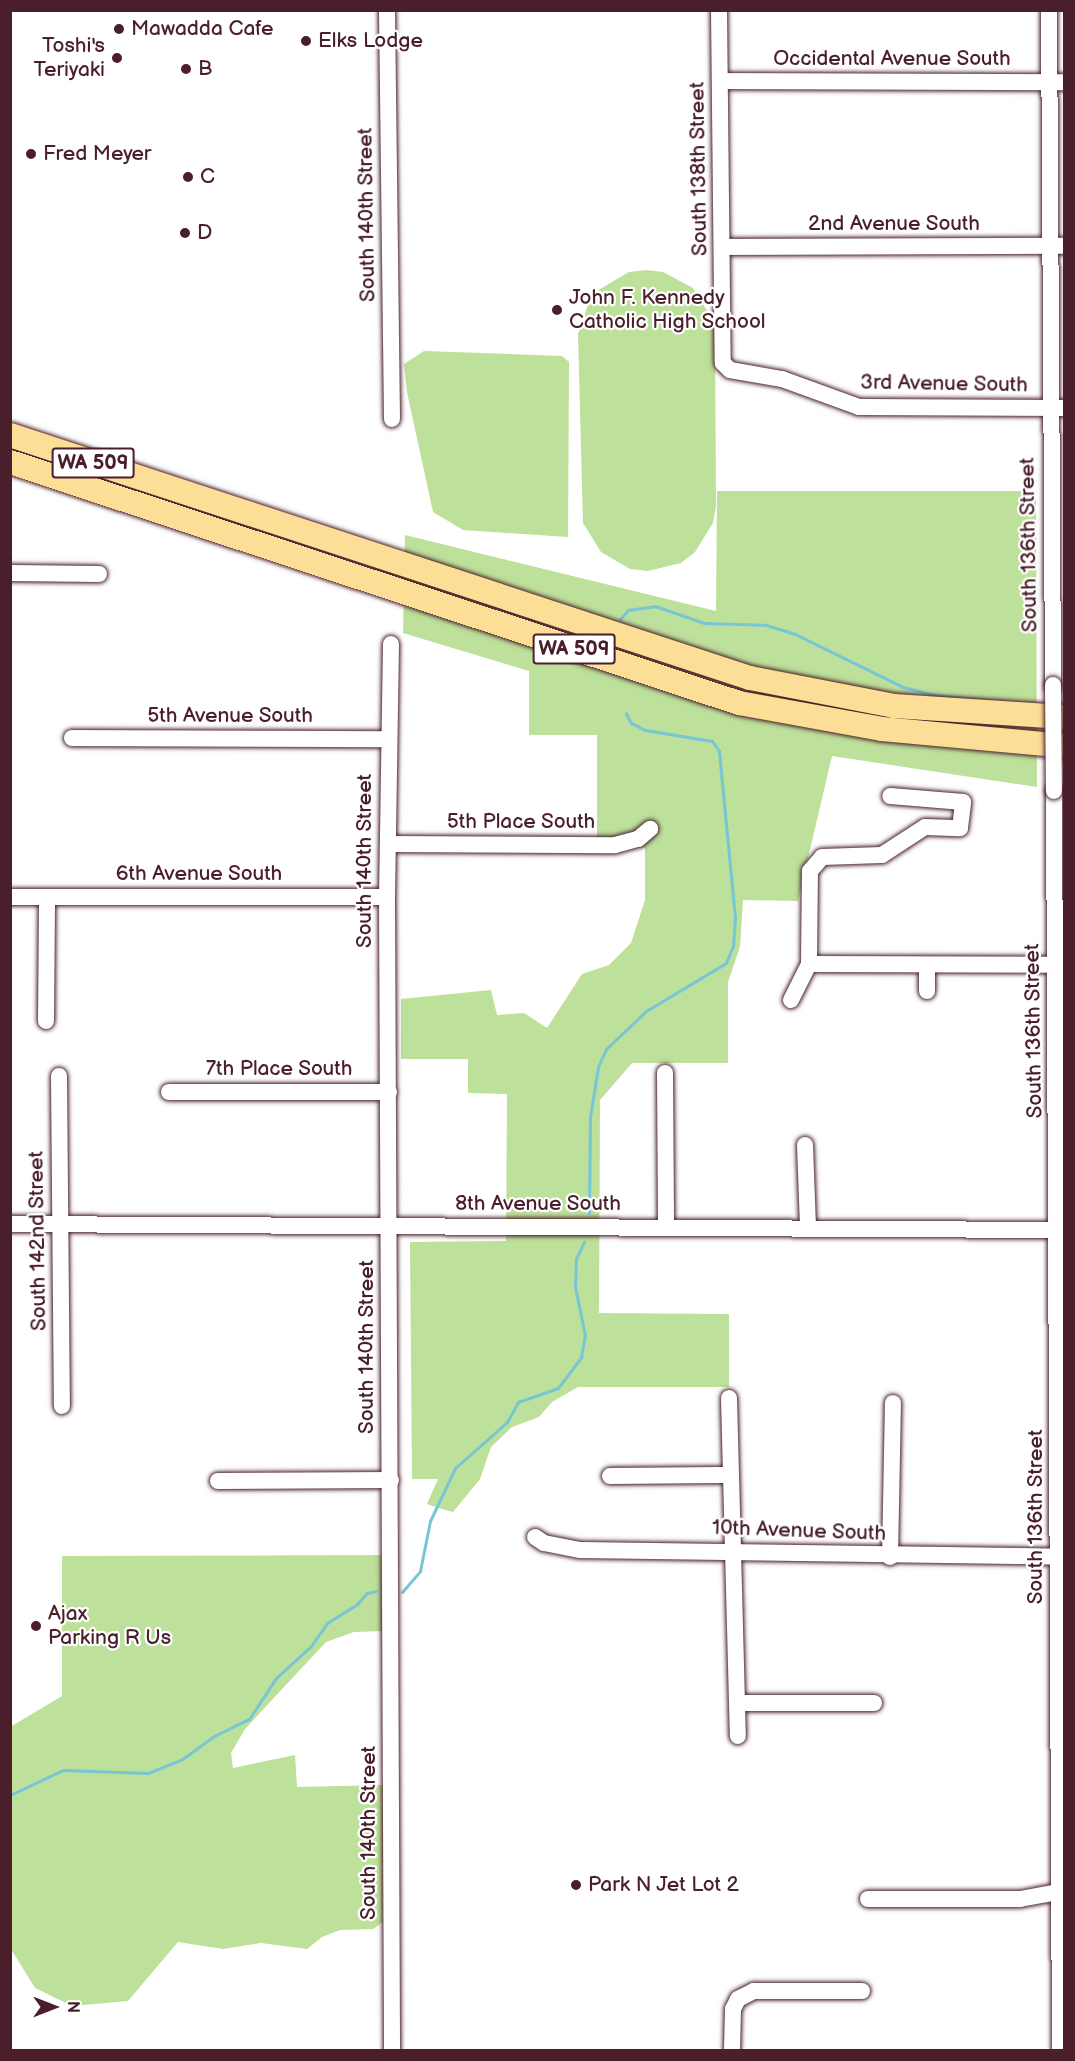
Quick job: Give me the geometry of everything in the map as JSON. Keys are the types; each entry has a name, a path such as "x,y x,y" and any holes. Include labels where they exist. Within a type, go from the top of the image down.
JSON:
{"highway":[{"path":"10,424 175,490"},
{"name":"WA 509","path":"10,435 750,678 894,706 1065,717"},
{"name":"WA 509","path":"10,462 96,493 739,704 882,729 1065,746"},
{"path":"10,470 96,493"}],"street":[{"name":"South 140th Street","path":"387,10 392,419"},
{"name":"South 138th Street","path":"719,10 723,363"},
{"name":"South 136th Street","path":"1049,10 1057,82 1058,572 1053,685 1054,791 1060,899 1056,965 1061,1067 1062,1892 1060,2050"},
{"name":"Occidental Avenue South","path":"720,81 1057,82"},
{"name":"2nd Avenue South","path":"723,247 1057,246"},
{"name":"3rd Avenue South","path":"723,363 730,370 782,379 859,407 1057,408"},
{"path":"10,573 99,574"},
{"name":"South 140th Street","path":"391,644 387,739 387,897 392,2050"},
{"name":"5th Avenue South","path":"72,738 387,739"},
{"path":"791,1000 809,964 810,871 822,857 882,855 925,827 960,828 963,802 890,796"},
{"name":"5th Place South","path":"387,844 615,844 638,838 650,829"},
{"name":"6th Avenue South","path":"10,897 387,897"},
{"path":"46,1021 47,897"},
{"path":"809,964 1056,965"},
{"path":"927,965 927,991"},
{"path":"665,1073 666,1227"},
{"name":"South 142nd Street","path":"59,1076 62,1406"},
{"name":"7th Place South","path":"169,1092 389,1092"},
{"path":"805,1145 808,1227"},
{"name":"8th Avenue South","path":"10,1224 1061,1230"},
{"path":"729,1398 735,1555 738,1736"},
{"path":"890,1557 893,1403"},
{"path":"610,1476 731,1475"},
{"path":"218,1481 391,1480"},
{"name":"10th Avenue South","path":"535,1537 544,1543 580,1550 723,1551 735,1555 1062,1557"},
{"path":"738,1703 874,1703"},
{"path":"868,1899 1020,1899 1062,1892"},
{"path":"732,2050 731,2017 738,1999 754,1991 862,1991"}],"green space":[{"path":"646,270 663,272 693,288 711,317 715,334 716,506 713,523 695,552 681,563 648,571 630,569 601,552 583,523 578,334 589,302 600,289 629,272"},
{"path":"424,351 562,356 569,362 568,537 463,530 433,512 407,392 404,364"},
{"path":"717,491 1036,491 1037,787 832,756 798,901 743,900 740,947 728,982 728,1063 632,1063 600,1100 599,1313 729,1314 729,1387 578,1387 552,1402 539,1417 512,1427 491,1447 480,1479 453,1512 427,1504 438,1479 412,1479 410,1242 506,1241 507,1094 468,1093 468,1059 401,1059 401,999 491,990 497,1015 524,1013 547,1028 582,974 609,965 631,943 645,900 645,848 597,848 597,735 529,735 529,671 403,633 405,535 716,611"},
{"path":"382,1555 383,1631 354,1632 326,1642 245,1729 231,1753 233,1768 295,1755 297,1787 383,1785 383,1922 373,1929 340,1930 322,1937 307,1949 261,1943 223,1949 178,1942 128,2001 72,2006 35,1988 11,1949 10,1727 62,1696 62,1556"}],"waterway":[{"path":"620,619 628,610 655,606 704,623 766,625 795,634 903,687 934,695 1003,702"},
{"path":"589,1213 590,1117 598,1067 606,1049 646,1011 726,963 733,946 735,918 719,751 712,741 645,730 631,723 626,713"},
{"path":"402,1592 420,1571 430,1521 455,1468 507,1422 518,1402 558,1388 581,1357 585,1335 575,1287 576,1259 584,1242"},
{"path":"10,1795 63,1770 148,1773 181,1760 214,1736 249,1719 276,1678 311,1646 327,1623 357,1604 367,1593 376,1591"}],"place":[{"name":"Mawadda Cafe","path":"119,29"},
{"name":"Elks Lodge","path":"306,41"},
{"name":"Toshi's Teriyaki","path":"117,58"},
{"name":"B","path":"186,69"},
{"name":"Fred Meyer","path":"31,154"},
{"name":"C","path":"188,177"},
{"name":"D","path":"185,233"},
{"name":"John F. Kennedy Catholic High School","path":"557,310"},
{"name":"Ajax Parking R Us","path":"36,1626"},
{"name":"Park N Jet Lot 2","path":"576,1885"}]}
